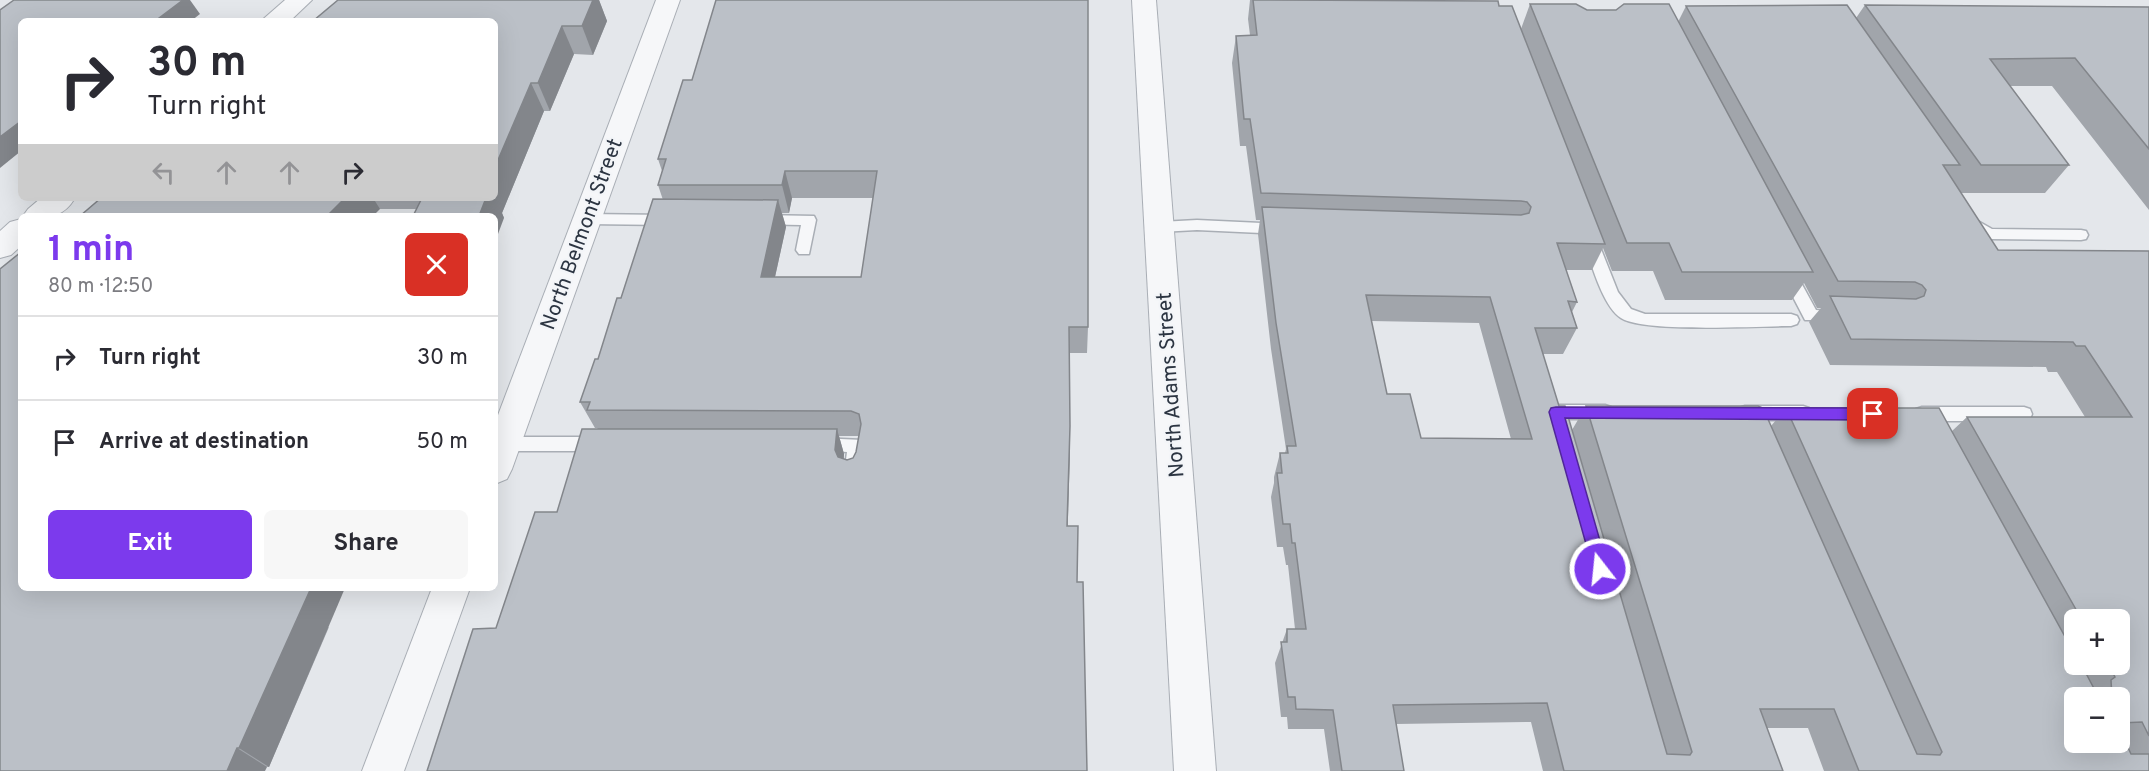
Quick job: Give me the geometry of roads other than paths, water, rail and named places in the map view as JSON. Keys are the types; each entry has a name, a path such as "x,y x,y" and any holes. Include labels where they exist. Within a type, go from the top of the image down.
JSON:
{"street":[{"path":"278,18 300,0"},
{"name":"North Belmont Street","path":"500,456 668,0"},
{"name":"North Adams Street","path":"1144,0 1195,771"},
{"path":"42,213 56,201"},
{"path":"0,248 18,233"},
{"path":"383,771 450,591"}],"lane":[{"path":"1960,210 1967,219 1989,234 2081,235"},
{"path":"586,219 683,220"},
{"path":"751,220 808,220 804,250"},
{"path":"1160,227 1197,225 1297,230"},
{"path":"1585,227 1611,294 1625,312 1645,320 1791,320"},
{"path":"1783,264 1811,316 1846,316"},
{"path":"1565,446 1556,412 1627,412"},
{"path":"1723,413 1825,414"},
{"path":"1746,413 1755,434"},
{"path":"1926,435 1909,414 2025,414"},
{"path":"500,456 611,444"},
{"path":"799,445 857,445 853,475"}]}
